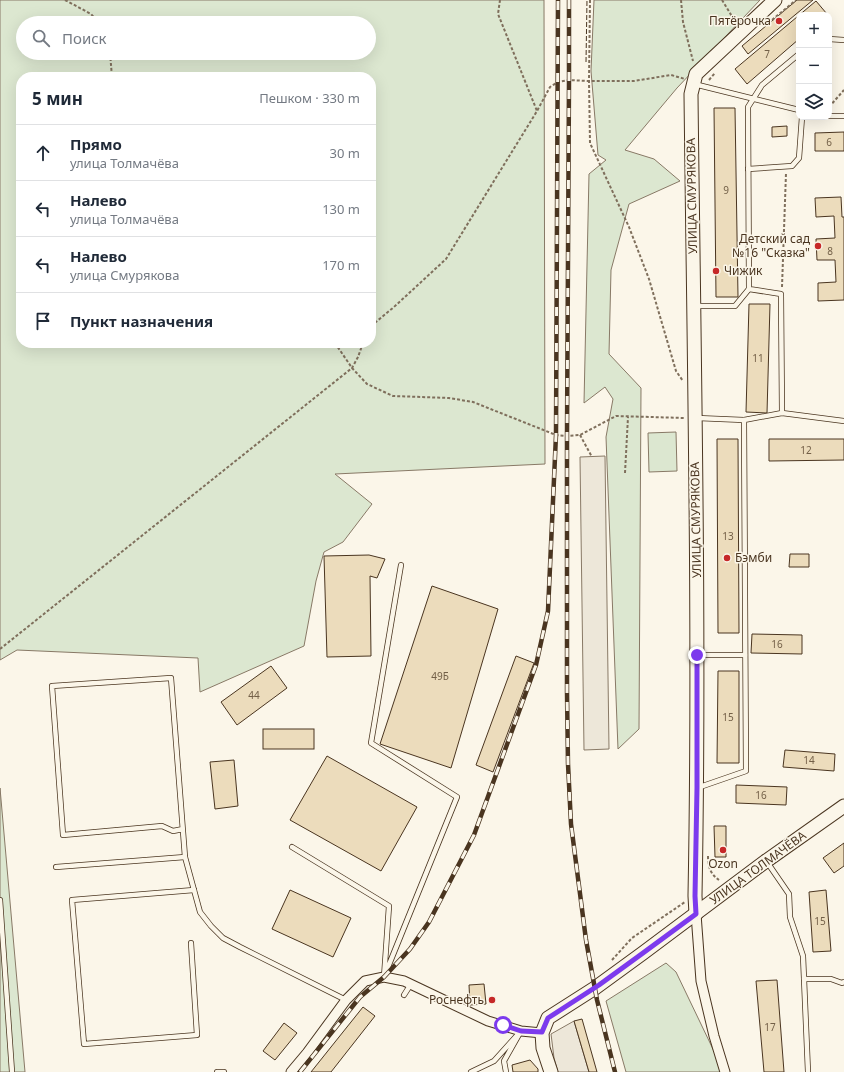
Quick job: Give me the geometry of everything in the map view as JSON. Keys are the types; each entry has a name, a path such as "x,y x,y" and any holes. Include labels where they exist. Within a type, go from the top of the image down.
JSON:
{"street":[{"path":"694,80 776,0"},
{"name":"УЛИЦА СМУРЯКОВА","path":"694,80 691,94 697,655 695,896 701,981 714,1036 725,1072"},
{"name":"УЛИЦА ТОЛМАЧЁВА","path":"542,1032 548,1018 643,953 766,861 844,806"},
{"path":"291,1072 346,1000 365,981 384,977 404,981 488,1021 521,1031 542,1032 543,1048 551,1072"}],"lane":[{"path":"832,39 844,40"},
{"path":"693,306 735,306 749,289 748,107 762,85 796,57"},
{"path":"694,80 796,109"},
{"path":"832,116 844,116"},
{"path":"748,169 792,166 799,158 802,120"},
{"path":"749,289 781,294 782,413"},
{"path":"695,418 744,420 782,413 844,421"},
{"path":"697,788 746,771 744,420"},
{"path":"384,977 457,797 370,743 401,565"},
{"path":"697,655 745,655"},
{"path":"183,829 173,831 162,826 63,835 52,686 171,678 183,829 185,857 200,912 223,938 346,1000"},
{"path":"292,847 389,906 384,977"},
{"path":"56,867 185,857"},
{"path":"766,861 789,894 790,917 803,956 808,1072"},
{"path":"191,942 197,1035 84,1044 72,900 194,890"},
{"path":"0,900 12,1072"},
{"path":"804,979 831,979 842,983 844,982"},
{"path":"404,996 411,984"},
{"path":"471,1072 494,1061 521,1031"},
{"path":"506,1072 504,1061 521,1031"},
{"path":"217,1072 224,1072"}],"path":[{"path":"65,0 93,16"},
{"path":"500,0 498,14 537,111"},
{"path":"590,0 590,143 629,227 649,279 676,371 694,397"},
{"path":"376,322 446,259 537,111 550,87 558,82 569,80 634,81 671,75 694,80 692,54 683,22 681,0"},
{"path":"722,0 737,25"},
{"path":"111,60 112,72"},
{"path":"832,104 844,90"},
{"path":"781,294 787,166"},
{"path":"338,348 352,368 367,384 393,396 450,398 473,402 556,435 580,435 616,416 695,418"},
{"path":"0,649 352,368 361,348"},
{"path":"625,473 628,416"},
{"path":"580,435 592,456"},
{"path":"612,961 632,938 690,900"}],"green space":[{"path":"0,0 544,0 545,464 335,474 372,504 343,542 324,552 316,581 304,646 200,692 198,658 17,650 0,660"},
{"path":"594,0 760,0 677,88 625,150 654,159 680,181 629,204 611,270 609,354 641,388 639,729 618,749 606,437 613,399 605,387 584,403 589,174 606,160 598,155 591,71"},
{"path":"676,432 677,471 649,472 648,433"},
{"path":"0,788 25,1072 0,1072"},
{"path":"666,963 676,972 724,1072 626,1072 606,1001"}],"shaded area":[{"path":"605,456 609,749 584,750 580,457"},
{"path":"574,1021 589,1072 558,1072 554,1058 551,1034"}],"building":[{"path":"797,0 813,0 799,12 796,12 796,14 748,54 742,46"},
{"path":"816,1 825,12 803,12"},
{"path":"796,18 796,42 747,84 735,69"},
{"path":"714,108 735,108 738,297 716,297"},
{"path":"787,126 787,136 772,137 772,127"},
{"path":"844,132 844,151 815,151 815,133"},
{"path":"841,197 842,217 844,217 844,300 818,301 818,283 836,282 835,260 817,260 816,239 835,238 834,216 816,217 815,198"},
{"path":"749,304 770,304 767,413 746,412"},
{"path":"717,439 738,439 739,633 718,633"},
{"path":"769,439 844,439 844,460 769,461"},
{"path":"790,554 809,554 809,567 789,567"},
{"path":"369,555 385,559 377,578 370,576 371,656 327,657 324,556"},
{"path":"432,586 498,609 451,768 380,744"},
{"path":"752,634 802,635 802,654 751,653"},
{"path":"516,656 534,663 493,772 476,765"},
{"path":"271,666 287,688 237,725 221,702"},
{"path":"718,671 739,671 739,763 717,763"},
{"path":"263,729 314,729 314,749 263,749"},
{"path":"785,750 835,754 834,771 783,767"},
{"path":"327,756 417,807 381,871 290,820"},
{"path":"234,760 238,806 215,809 210,762"},
{"path":"736,785 787,787 786,805 736,803"},
{"path":"714,826 726,826 726,857 715,857"},
{"path":"844,843 844,866 834,873 823,858"},
{"path":"290,890 351,918 333,957 272,929"},
{"path":"826,890 831,951 813,952 809,892"},
{"path":"777,980 784,1072 764,1072 756,981"},
{"path":"484,984 486,1004 470,1005 469,985"},
{"path":"363,1007 375,1016 331,1072 311,1072"},
{"path":"582,1019 597,1072 589,1072 574,1021"},
{"path":"284,1023 297,1033 275,1060 263,1051"},
{"path":"530,1060 538,1069 538,1072 513,1072 512,1065"}],"railway":[{"path":"300,1072 360,997 384,977 410,949 429,922 474,835 536,665 548,611 556,435 558,0"},
{"path":"569,0 567,436 568,764 571,824 586,940 597,1000 615,1072"}],"fence":[{"path":"586,62 587,0"}],"place":[{"name":"Пятёрочка","path":"779,21"},
{"name":"Детский сад №16 \"Сказка\"","path":"818,246"},
{"name":"Чижик","path":"716,271"},
{"name":"Бэмби","path":"727,558"},
{"name":"Ozon","path":"723,850"},
{"name":"Роснефть","path":"492,1000"}],"route":[{"path":"503,1025 521,1031 542,1032 548,1018 599,985 696,914 697,655"}]}
